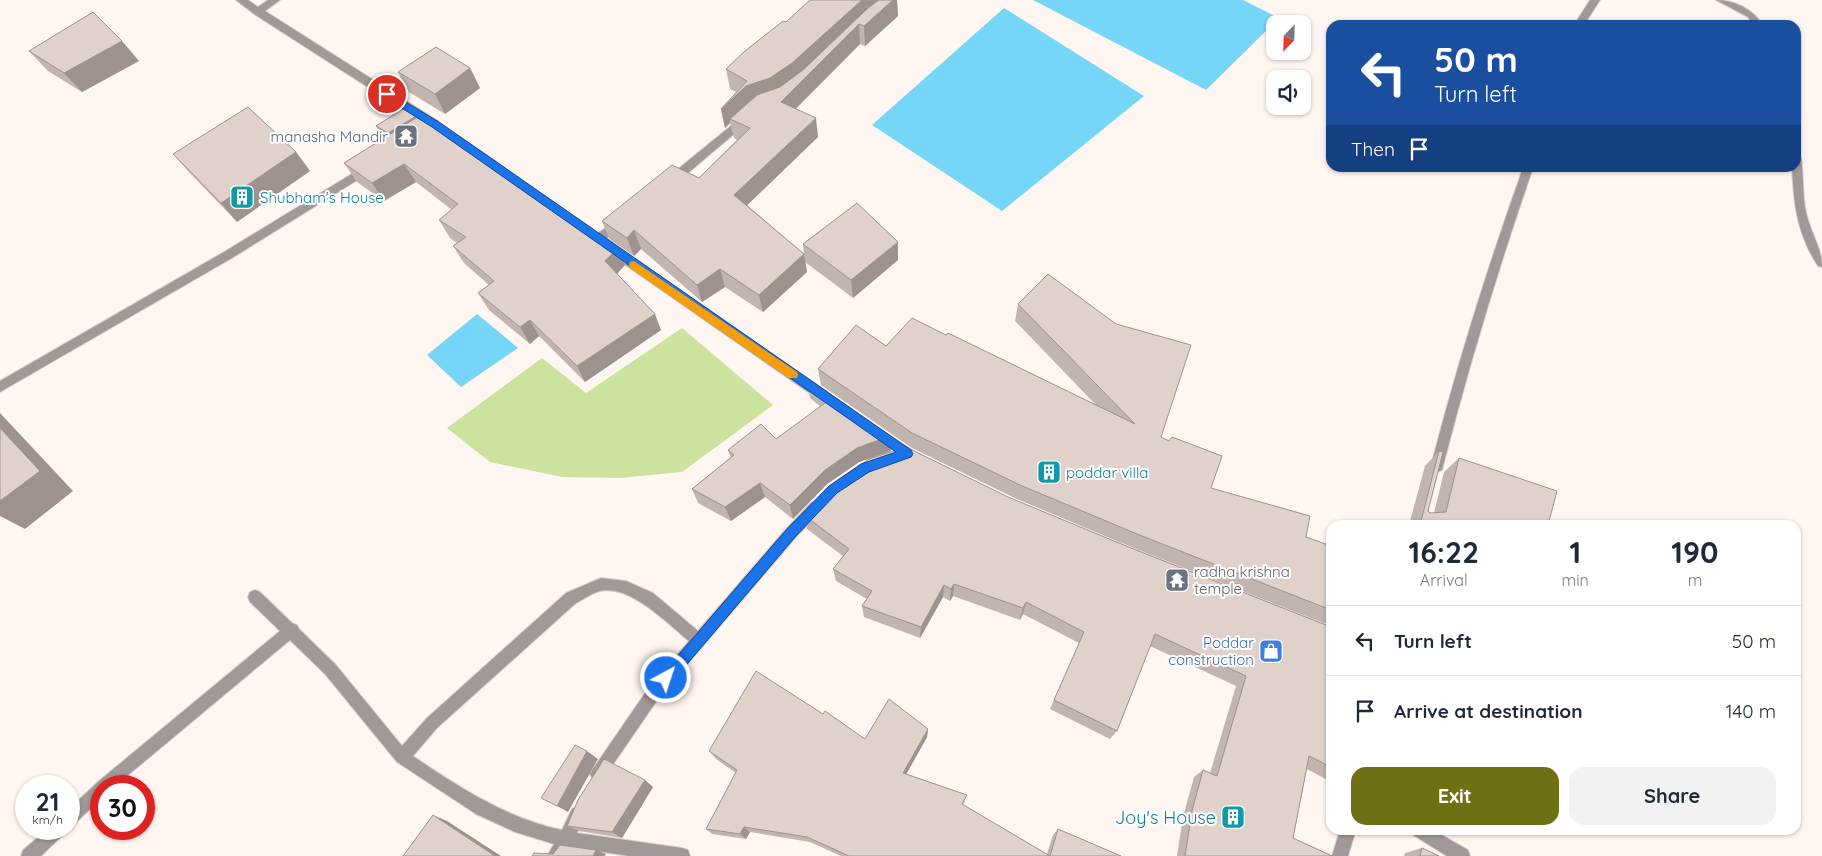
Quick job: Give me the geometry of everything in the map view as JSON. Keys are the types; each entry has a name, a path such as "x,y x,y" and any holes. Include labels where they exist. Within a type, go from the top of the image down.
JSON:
{"street":[{"path":"241,0 507,176"},
{"path":"258,12 275,0"},
{"path":"1582,20 1595,0"},
{"path":"1720,0 1751,15 1754,20"},
{"path":"664,186 750,114"},
{"path":"0,388 37,364 228,255 377,162"},
{"path":"1434,478 1461,376 1501,244 1527,172"},
{"path":"1797,172 1802,223 1822,263"},
{"path":"531,192 835,404"},
{"path":"598,240 628,216"},
{"path":"867,426 907,454 924,462"},
{"path":"890,460 907,454"},
{"path":"592,785 655,691 791,533 826,497"},
{"path":"402,758 432,723 571,598 601,584 626,586 648,598 698,640"},
{"path":"255,597 292,630 330,669 402,758 440,784 499,818 533,831 566,839 682,856"},
{"path":"117,775 292,630"},
{"path":"80,809 90,799"},
{"path":"556,856 566,839 582,801"},
{"path":"1340,856 1346,835"},
{"path":"1426,835 1462,856"},
{"path":"29,856 46,840"}],"green space":[{"path":"682,328 773,405 682,472 620,478 562,477 490,462 447,428 542,358 586,393"}],"water":[{"path":"1033,0 1243,0 1273,15 1266,15 1266,31 1206,90"},
{"path":"1004,8 1144,96 1002,211 872,125"},
{"path":"477,314 518,348 461,387 427,355"}],"building":[{"path":"810,0 862,0 792,63 770,78 746,86 721,109 747,81 726,69 745,51 783,21 786,22"},
{"path":"879,0 893,0 864,26 859,24 781,102 816,118 734,195 804,254 759,295 720,269 697,285 634,230 627,238 602,221 672,165 699,178 750,128 730,119 757,95 780,87 803,70 868,8"},
{"path":"93,12 122,41 64,73 29,51"},
{"path":"436,47 470,68 435,94 398,72"},
{"name":"Shubham's House","path":"248,107 296,152 221,203 173,154"},
{"path":"406,107 418,115 388,133 376,126"},
{"path":"424,113 457,136 471,152 522,182 573,224 579,221 618,248 605,261 655,314 577,366 530,320 520,327 478,293 494,281 453,246 466,237 439,220 458,204 404,164 372,183 344,163"},
{"path":"857,203 898,242 851,280 803,244"},
{"path":"1048,274 1116,324 1191,345 1161,437 1169,441 1172,437 1222,456 1211,488 1310,516 1306,537 1326,544 1326,608 1142,536 1020,485 912,433 818,369 856,325 886,346 912,318 946,335 948,333 1135,424 1018,304"},
{"path":"809,380 890,436 857,448 825,470 790,505 760,483 725,507 692,489 734,455 728,450 761,424 776,439 829,400 808,382"},
{"path":"0,428 40,471 0,501"},
{"path":"906,447 1008,497 1326,625 1326,764 1309,756 1293,838 1332,856 1185,856 1192,811 1203,770 1217,776 1246,676 1155,634 1117,731 1054,700 1084,632 1026,602 1023,608 954,584 951,589 944,585 921,627 862,606 872,591 833,569 849,549 804,515 837,481 869,459"},
{"path":"1439,451 1443,452 1428,511 1430,513 1446,512 1459,458 1557,491 1549,520 1421,520"},
{"path":"756,671 823,714 825,711 865,739 889,699 928,729 903,773 967,795 962,804 1050,856 849,856 807,837 744,827 740,834 706,829 737,770 709,751"},
{"path":"575,745 587,751 557,806 541,798"},
{"path":"604,759 645,780 612,832 567,826 578,800"},
{"path":"433,815 495,856 403,856"},
{"path":"1058,829 1121,856 1050,856"},
{"path":"560,845 596,850 593,856 532,856 534,853 553,854"},
{"path":"1422,848 1439,856 1420,856"}],"slow traffic":[{"path":"634,265 793,375"}],"place":[{"name":"manasha Mandir","path":"406,136"},
{"name":"Shubham's House","path":"242,197"},
{"name":"poddar villa","path":"1049,472"},
{"name":"radha krishna temple","path":"1177,580"},
{"name":"Poddar construction","path":"1271,651"},
{"name":"Joy's House","path":"1233,817"}],"route":[{"path":"387,94 435,125 666,288 907,454 865,468 833,490 791,533 666,678"}]}
